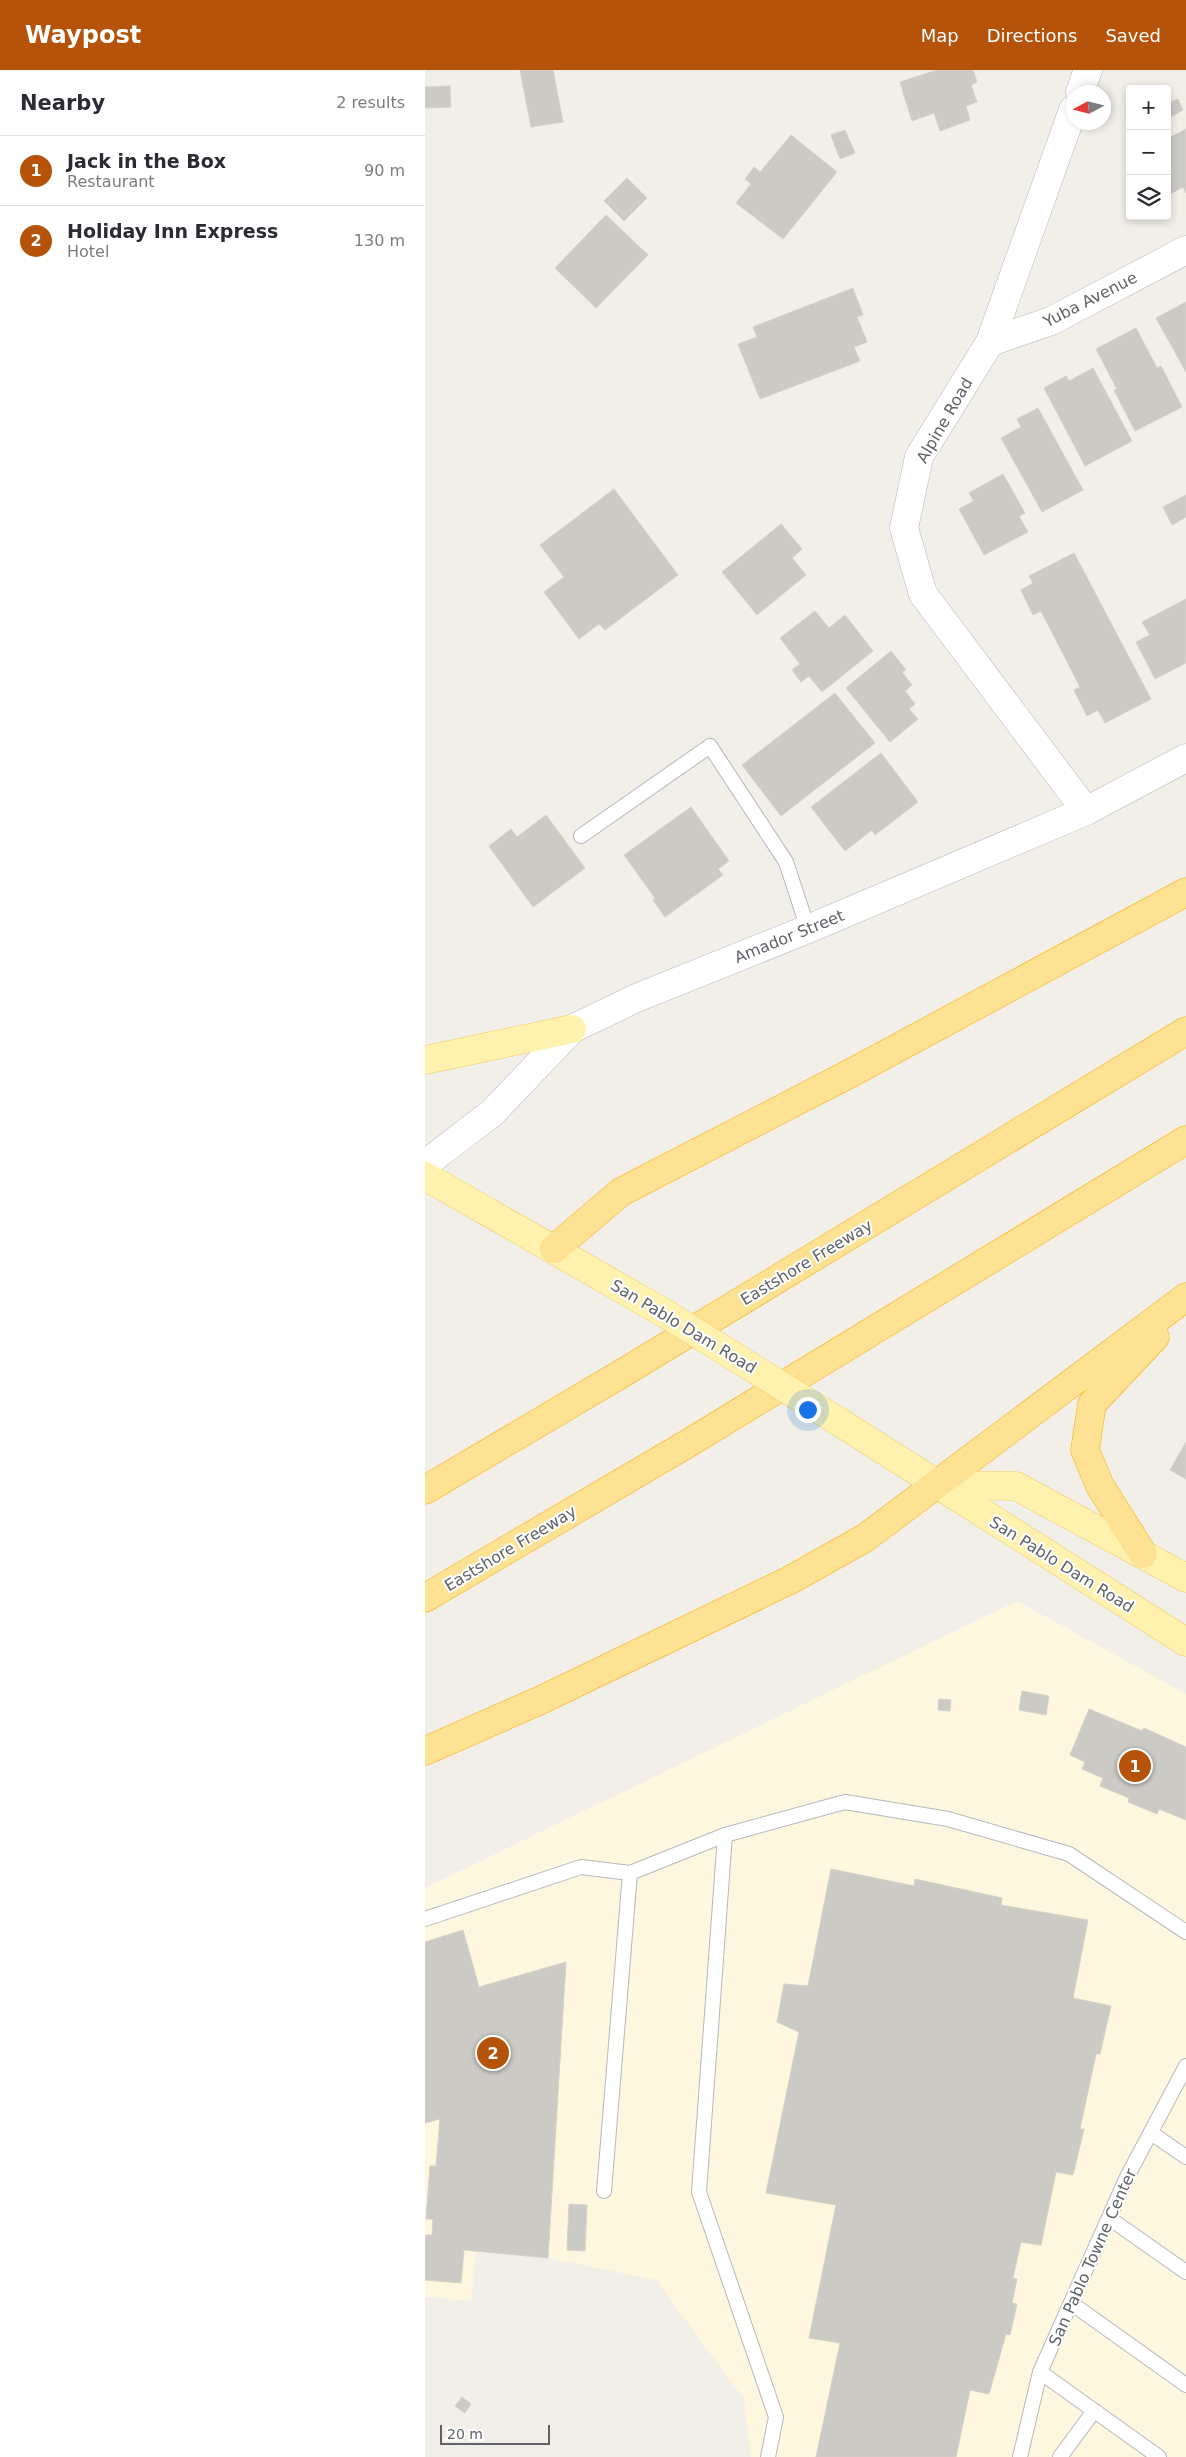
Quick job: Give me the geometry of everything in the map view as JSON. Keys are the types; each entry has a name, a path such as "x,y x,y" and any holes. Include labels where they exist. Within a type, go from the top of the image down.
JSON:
{"highway":[{"path":"554,1250 621,1192 851,1073 1186,892"},
{"name":"Eastshore Freeway","path":"425,1490 626,1372 1186,1031"},
{"name":"Eastshore Freeway","path":"425,1598 687,1444 1186,1140"},
{"path":"425,1751 541,1700 790,1580 865,1538 1186,1298"},
{"path":"1143,1554 1100,1486 1085,1450 1092,1404 1186,1304"}],"main road":[{"path":"425,1060 572,1029"},
{"name":"San Pablo Dam Road","path":"425,1176 666,1314 1186,1642"},
{"path":"937,1484 1016,1486 1186,1578"}],"street":[{"path":"1083,85 1088,70"},
{"name":"Alpine Road","path":"1066,130 990,342 919,457 904,528 923,594 1086,811"},
{"name":"Yuba Avenue","path":"990,342 1051,321 1186,250"},
{"name":"Amador Street","path":"425,1164 492,1113 572,1029 635,999 808,929 1086,811 1186,758"}],"lane":[{"path":"581,836 710,746 785,862 808,929"},
{"path":"425,1919 581,1867 630,1873 725,1835 845,1802 948,1819 1069,1854 1186,1932"},
{"path":"725,1835 699,2192 776,2417 768,2457"},
{"path":"604,2191 630,1873"},
{"name":"San Pablo Towne Center","path":"1020,2457 1040,2372 1127,2177 1186,2066"},
{"path":"1151,2133 1186,2157"},
{"path":"1109,2218 1186,2272"},
{"path":"1071,2304 1186,2385"},
{"path":"1040,2372 1159,2457"},
{"path":"1060,2457 1094,2411"}],"shaded area":[{"path":"1017,1601 1186,1694 1186,2457 751,2457 744,2399 656,2280 548,2258 476,2252 471,2301 425,2297 425,1888"}],"building":[{"path":"520,70 553,70 563,122 531,127"},
{"path":"937,70 973,70 977,82 971,85 977,102 966,106 970,120 940,131 934,113 912,121 900,82"},
{"path":"450,86 451,107 425,108 425,87"},
{"path":"1178,99 1183,110 1171,117 1171,102"},
{"path":"1186,129 1186,193 1183,187 1171,194 1171,137"},
{"path":"845,130 855,153 840,159 831,135"},
{"path":"791,135 837,172 783,239 736,203 751,184 745,179 754,167 760,172"},
{"path":"627,178 647,198 624,221 604,201"},
{"path":"606,215 648,255 596,308 555,268"},
{"path":"853,288 863,315 857,317 867,342 854,347 860,361 760,399 738,344 757,337 753,327"},
{"path":"1186,302 1186,372 1156,318"},
{"path":"1136,328 1157,368 1161,366 1182,407 1135,431 1114,390 1117,389 1096,349"},
{"path":"1093,368 1132,441 1085,466 1044,388 1066,376 1069,381"},
{"path":"1038,408 1083,490 1042,512 1001,438 1021,427 1017,419"},
{"path":"1003,474 1025,513 1019,516 1028,532 984,555 959,509 974,501 969,493"},
{"path":"614,489 678,575 605,630 599,624 579,639 544,592 564,577 540,545"},
{"path":"1186,495 1186,517 1172,525 1163,507"},
{"path":"781,524 802,549 792,558 806,575 757,615 722,572"},
{"path":"1074,553 1151,699 1105,723 1098,710 1087,716 1074,690 1080,687 1041,611 1033,615 1021,590 1033,583 1029,576"},
{"path":"1186,599 1186,663 1155,679 1136,642 1150,635 1142,622"},
{"path":"815,611 829,628 845,615 873,651 822,692 809,676 801,682 792,670 800,664 780,638"},
{"path":"891,651 906,670 902,672 912,685 905,691 915,704 909,709 918,719 890,742 846,688"},
{"path":"835,693 875,743 781,816 742,765"},
{"path":"881,753 918,802 875,835 872,830 845,851 811,807"},
{"path":"691,807 729,861 718,869 723,875 665,917 653,900 655,898 624,855"},
{"path":"546,815 585,868 533,907 489,846 511,829 517,837"},
{"path":"1186,1442 1186,1479 1170,1470"},
{"path":"1022,1691 1049,1696 1046,1715 1019,1710"},
{"path":"939,1699 951,1700 950,1711 938,1710"},
{"path":"1089,1709 1142,1731 1144,1728 1186,1747 1186,1820 1159,1809 1157,1814 1128,1802 1129,1798 1100,1786 1103,1778 1082,1769 1085,1762 1070,1755"},
{"path":"831,1869 914,1886 915,1879 1002,1898 1001,1905 1088,1920 1073,1998 1111,2006 1100,2054 1096,2054 1080,2129 1084,2129 1073,2175 1056,2172 1041,2245 1021,2242 1013,2278 1017,2279 1012,2303 1017,2304 1010,2335 1006,2334 989,2394 970,2390 956,2457 816,2457 840,2343 809,2338 836,2205 766,2193 799,2032 777,2022 784,1984 808,1986"},
{"path":"463,1930 479,1987 566,1962 548,2258 464,2250 461,2283 425,2280 425,2235 432,2235 433,2219 426,2219 430,2166 436,2166 440,2119 425,2123 425,1942"},
{"path":"569,2204 587,2205 585,2251 567,2250"},
{"path":"462,2397 471,2404 465,2413 455,2406"}],"place":[{"name":"Jack in the Box","path":"1135,1766"},
{"name":"Holiday Inn Express","path":"493,2053"}]}
